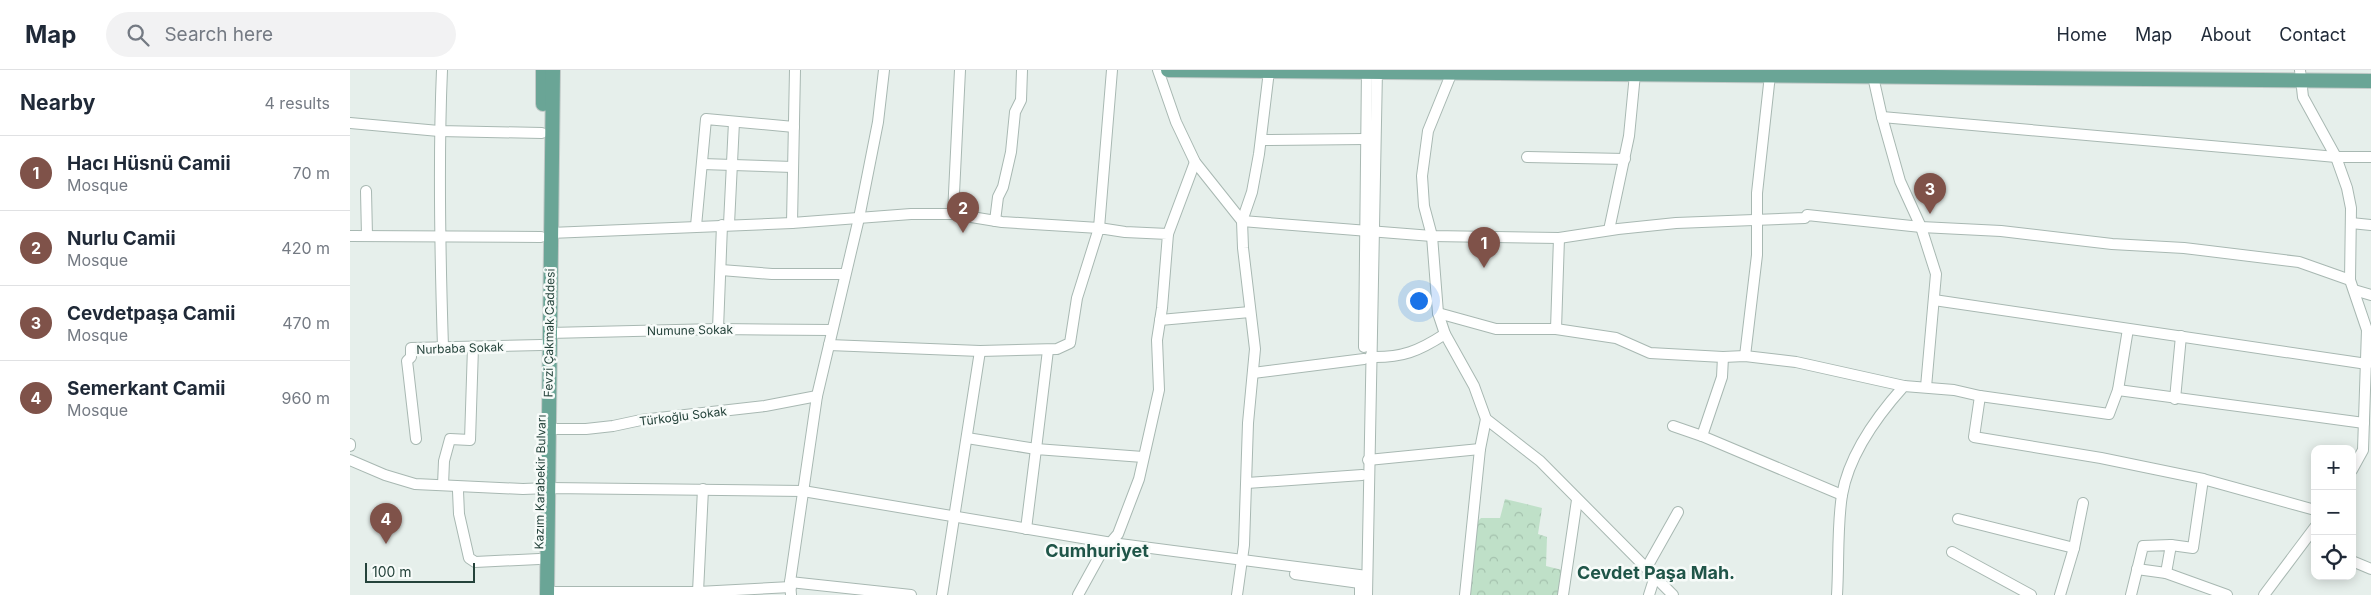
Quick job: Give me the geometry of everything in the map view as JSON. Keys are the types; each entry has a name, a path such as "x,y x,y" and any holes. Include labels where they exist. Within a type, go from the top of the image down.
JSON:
{"main road":[{"name":"Kazım Karabekir Bulvarı","path":"543,70 542,133 546,235 541,345 544,490 539,559 544,594"},
{"name":"Fevzi Çakmak Caddesi","path":"544,594 544,490 548,429 549,333 546,235 553,70"},
{"path":"1168,70 1372,70 1770,75 1873,73 2300,74 2371,72"},
{"path":"2124,70 2300,74 2371,81"}],"street":[{"path":"442,70 439,131 439,236 443,347"},
{"path":"792,223 795,70"},
{"path":"791,588 802,493 817,396 844,274 859,218 878,122 884,70"},
{"path":"953,214 960,70"},
{"path":"995,221 998,197 1003,187 1012,152 1016,112 1021,100 1022,70"},
{"path":"829,345 980,351 1048,350 1057,349 1070,343 1077,298 1099,228 1112,70"},
{"path":"1158,70 1176,122 1195,162 1242,221 1432,236 1559,238 1609,230 1676,223 1745,219 1757,221 1805,218 1807,216 1921,228 2000,231 2112,244 2184,248 2299,262 2350,280"},
{"path":"1369,231 1365,139 1372,70"},
{"path":"1360,595 1363,580 1368,460 1367,358 1372,70"},
{"path":"1237,595 1242,564 1247,482 1248,423 1255,349 1243,248 1242,221 1252,192 1261,140 1269,71"},
{"path":"1452,72 1428,131 1422,176 1424,206 1432,236 1438,313 1445,334 1474,386 1486,419 1480,449 1465,595"},
{"path":"1873,73 1882,117 1900,181 1921,228 1936,274 1926,388"},
{"path":"1609,230 1625,159 1634,101 1635,74"},
{"path":"2300,74 2303,97 2336,157 2347,188 2351,223 2350,280 2367,330 2364,423 2367,450 2356,465"},
{"path":"1744,356 1757,255 1757,193 1770,75"},
{"path":"1882,117 2336,157 2371,157"},
{"path":"696,226 706,119 794,126"},
{"path":"350,122 439,131 542,133"},
{"path":"718,329 734,122"},
{"path":"1261,140 1365,139"},
{"path":"1527,157 1625,159"},
{"path":"1078,595 1100,554 1118,534 1139,478 1159,390 1157,340 1168,234 1195,162"},
{"path":"702,164 793,167"},
{"path":"366,191 367,236"},
{"path":"350,236 546,235 696,226 792,223 911,214 953,214 995,221 1168,234"},
{"path":"2351,223 2371,225"},
{"path":"1556,329 1559,238"},
{"path":"722,270 772,274 844,274"},
{"path":"2354,290 2371,295"},
{"path":"1934,300 2367,364"},
{"path":"1160,320 1250,312"},
{"path":"1438,313 1496,330 1556,329 1616,338 1650,353 1723,357 1744,356 1796,362 1904,386 1954,390 1980,396 2109,414 2118,390 2128,329"},
{"name":"Numune Sokak","path":"549,333 718,329 831,330"},
{"path":"1254,373 1367,358 1397,357 1421,349 1445,334"},
{"path":"2175,399 2181,336"},
{"name":"Nurbaba Sokak","path":"416,439 407,361 411,357 411,348 541,345"},
{"path":"443,485 444,461 450,439 470,440 473,347"},
{"path":"1026,529 1048,350"},
{"path":"942,595 980,351"},
{"path":"1702,436 1722,377 1723,357"},
{"path":"1367,358 1362,475 1363,580 1367,595"},
{"path":"1837,595 1842,495 1850,467 1878,418 1904,386"},
{"path":"2118,390 2364,423"},
{"name":"Türkoğlu Sokak","path":"548,429 586,429 641,420 765,406 817,396"},
{"path":"1980,396 1974,438 2101,458 2203,480 2311,509"},
{"path":"1486,419 1540,461 1673,595"},
{"path":"1673,426 1702,436 1842,495"},
{"path":"967,438 1036,449 1143,458"},
{"path":"1368,460 1480,449"},
{"path":"350,460 399,480 415,484 544,490"},
{"path":"350,465 395,485 458,491 802,493 1109,546 1363,580"},
{"path":"1247,482 1362,475"},
{"path":"2131,595 2143,546 2171,545 2193,548 2203,480"},
{"path":"458,491 459,514 469,558 475,562 539,559"},
{"path":"698,592 703,492"},
{"path":"1563,595 1577,500"},
{"path":"2060,595 2074,548 2083,503"},
{"path":"1647,567 1678,512"},
{"path":"1958,519 2074,548"},
{"path":"955,520 1026,529 1109,546"},
{"path":"2264,595 2310,544"},
{"path":"2166,573 2171,545"},
{"path":"1952,552 2032,595"},
{"path":"2356,563 2371,569"},
{"path":"2137,569 2166,573 2227,595"},
{"path":"1649,595 1655,576"},
{"path":"544,594 698,592 791,588 911,595"}],"green space":[{"path":"1505,499 1542,508 1538,534 1547,537 1546,566 1562,570 1559,595 1468,595 1477,522 1481,518 1500,518"}],"place":[{"name":"Cevdetpaşa Camii","path":"1930,214"},
{"name":"Nurlu Camii","path":"963,233"},
{"name":"Hacı Hüsnü Camii","path":"1484,268"},
{"name":"Semerkant Camii","path":"386,544"}],"district":[{"name":"Cumhuriyet","path":"1097,550"},
{"name":"Cevdet Paşa Mah.","path":"1656,572"}]}
